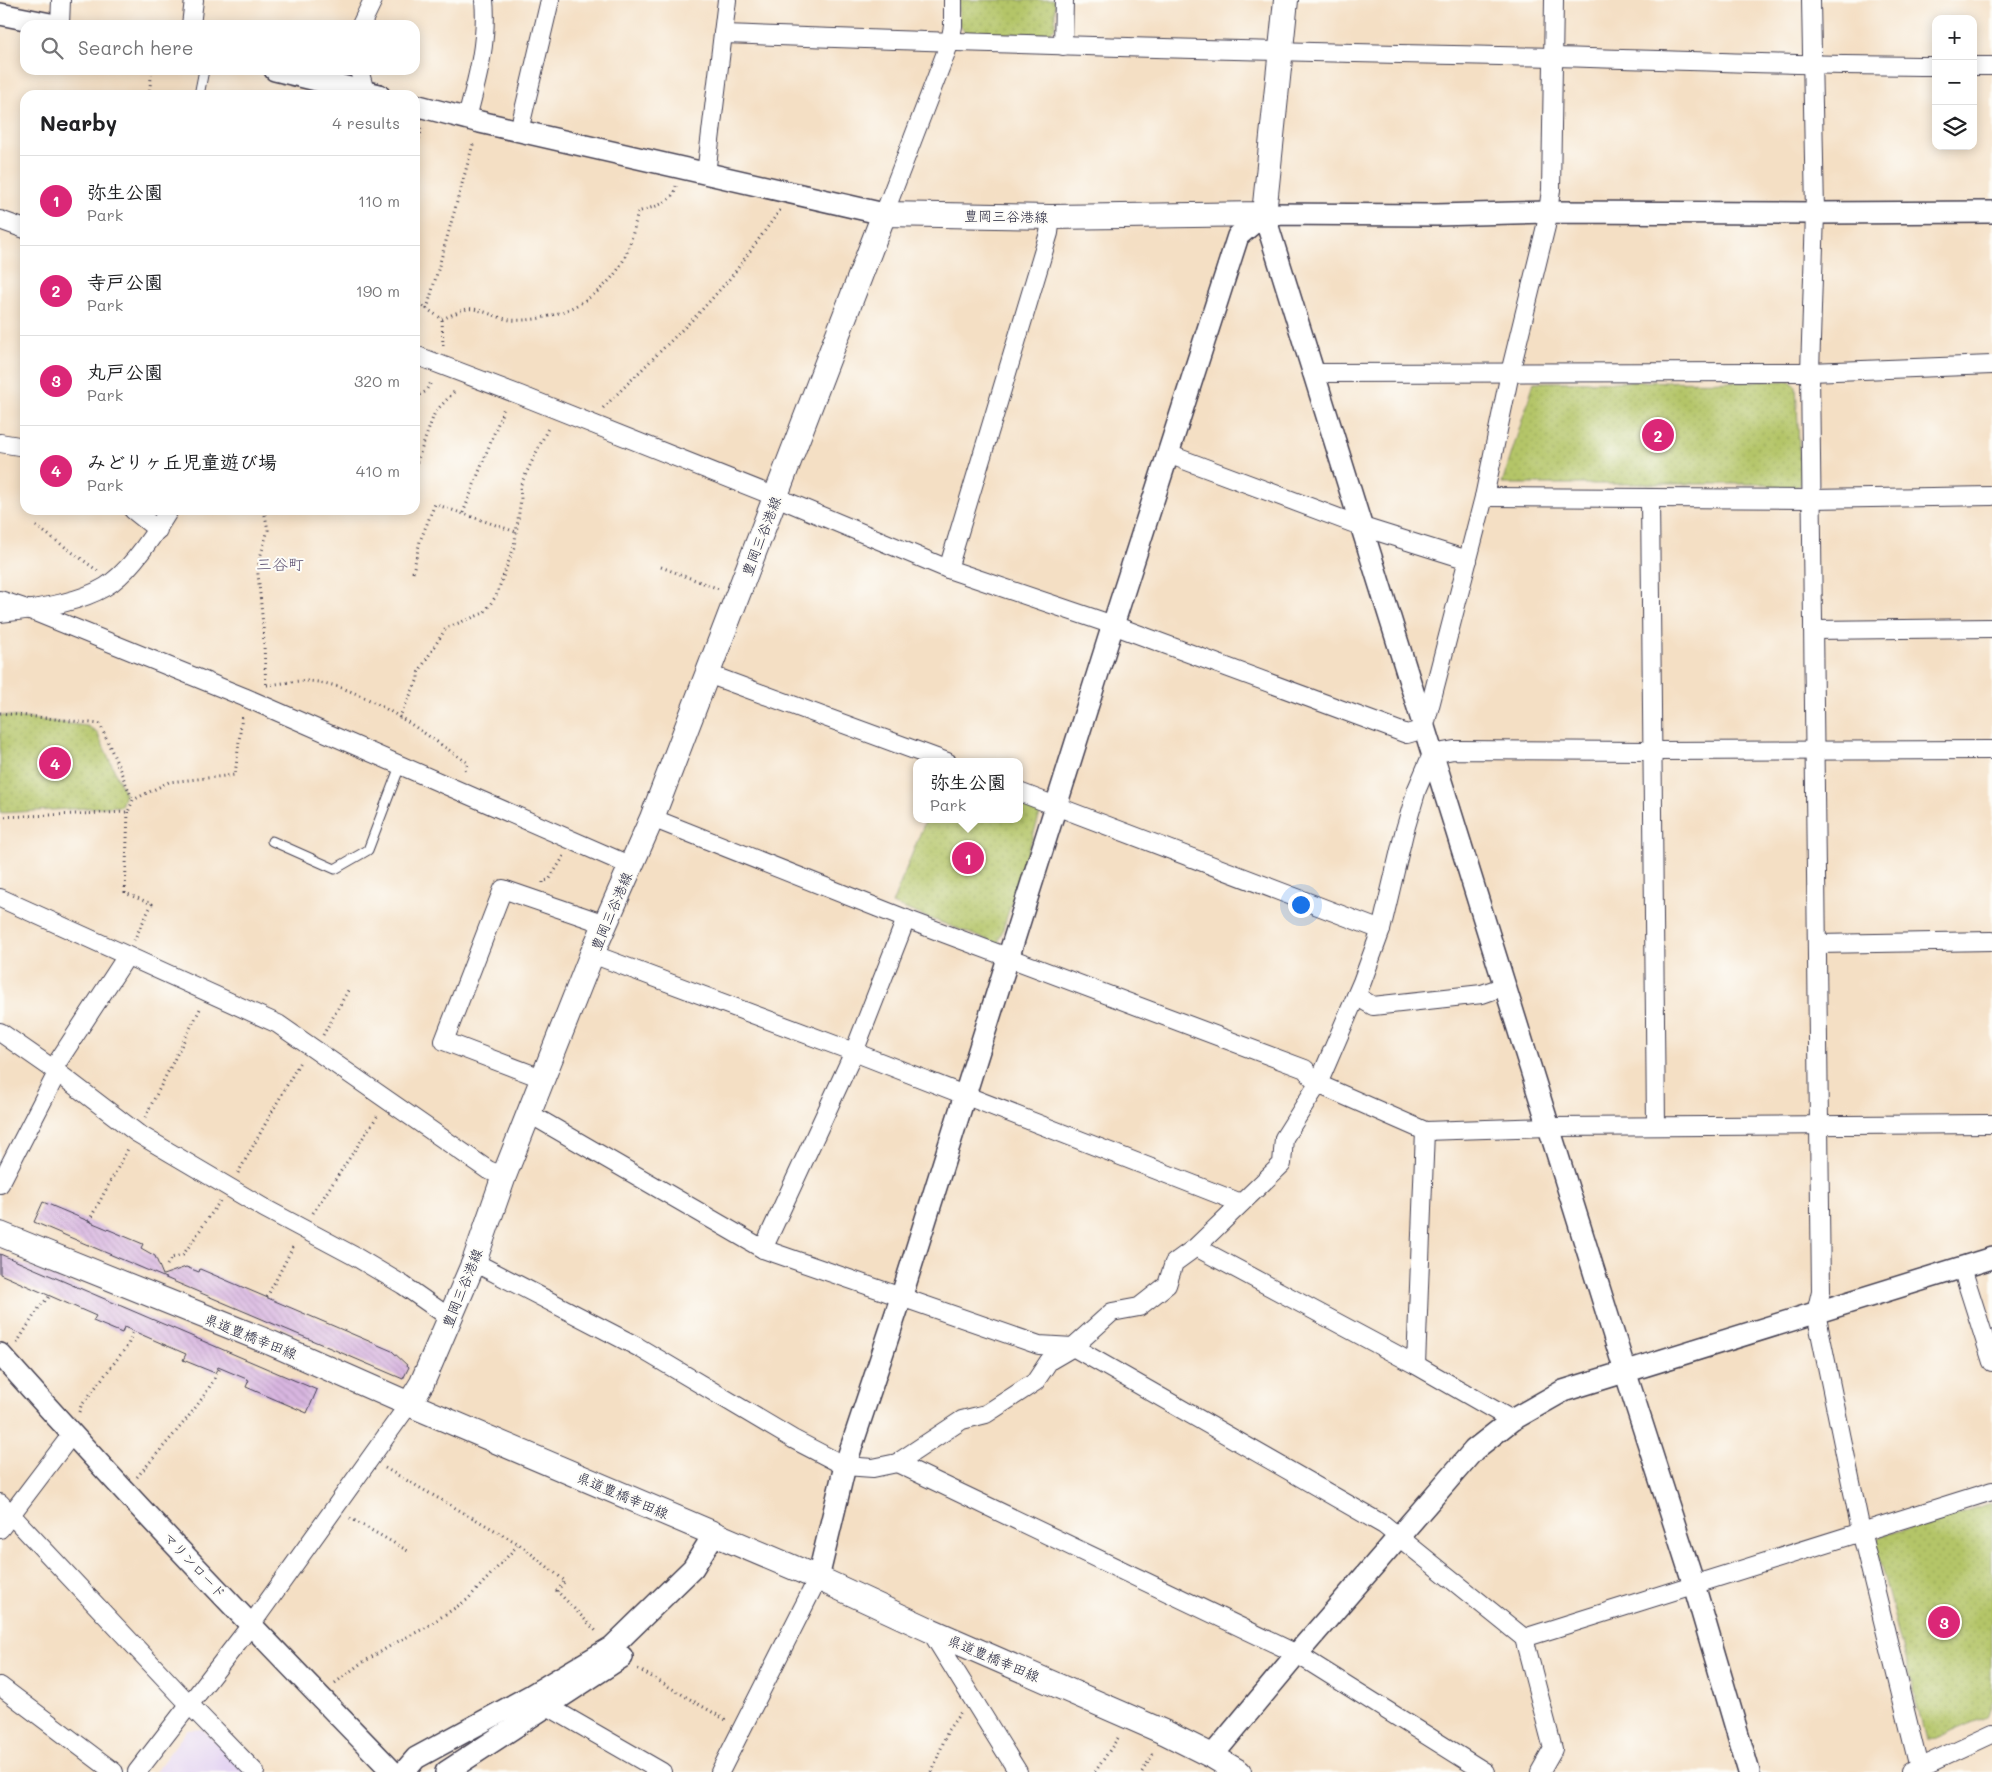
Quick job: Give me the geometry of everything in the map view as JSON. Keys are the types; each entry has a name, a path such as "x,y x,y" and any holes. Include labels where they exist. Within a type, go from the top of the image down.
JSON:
{"main road":[{"path":"1264,214 1279,50 1286,0"},
{"name":"豊岡三谷港線","path":"408,1404 422,1383 474,1262 504,1176 592,954 652,818 884,214 1051,217 1264,214"},
{"name":"県道豊橋幸田線","path":"0,1234 263,1340 408,1404 818,1578 930,1630 1132,1718 1212,1756 1239,1772"}],"street":[{"path":"60,20 61,0"},
{"path":"192,20 194,0"},
{"path":"363,20 373,0"},
{"path":"473,120 486,16 484,0"},
{"path":"520,130 550,0"},
{"path":"706,174 727,0"},
{"path":"422,106 473,120 884,214 950,42 954,0"},
{"path":"1063,46 1064,0"},
{"path":"1424,729 1484,497 1510,373 1548,212 1551,190 1554,0"},
{"path":"1811,0 1814,213 1810,372 1821,1291 1816,1313 1861,1531 1916,1771 1992,1734"},
{"path":"0,14 30,20"},
{"path":"723,34 1423,56 1812,66 1932,66"},
{"path":"1977,66 1992,66"},
{"path":"295,75 354,90"},
{"path":"361,75 368,90"},
{"path":"720,1772 818,1578 845,1466 901,1298 1238,236 1264,214 1992,212"},
{"path":"1264,214 1312,373 1363,528 1625,1371 1694,1585 1750,1772"},
{"path":"948,569 1049,234 1051,217"},
{"path":"0,220 20,227"},
{"path":"420,357 511,391 776,497 948,569 1113,625 1407,734 1424,729"},
{"path":"1312,373 1810,372 1992,365"},
{"path":"0,442 20,446"},
{"path":"1168,454 1363,528 1468,560"},
{"path":"1484,497 1811,499 1992,496"},
{"path":"1650,498 1656,1126"},
{"path":"139,515 158,530"},
{"path":"0,613 30,610 88,596 112,582 127,568 158,530 166,515"},
{"path":"0,600 30,610 252,701 631,866"},
{"path":"1813,630 1992,628"},
{"path":"708,674 937,758"},
{"path":"1432,754 1454,750 1651,752 1992,750"},
{"path":"474,1262 638,1347 793,1439 845,1466 873,1468 897,1463 962,1420 986,1414 1035,1382 1049,1361 1073,1347 1112,1312 1139,1307 1167,1285 1174,1263 1196,1247 1282,1164 1284,1138 1318,1084 1356,996 1381,930 1409,815 1417,789 1432,754"},
{"path":"1023,794 1381,930"},
{"path":"652,818 906,919 1305,1069 1318,1084 1425,1131 1549,1127 1992,1124"},
{"path":"544,1079 444,1041 503,889 606,924"},
{"path":"0,898 278,1024 488,1170 504,1176"},
{"path":"763,1249 854,1052 906,919"},
{"path":"1818,944 1992,941"},
{"path":"592,954 854,1052 1241,1203"},
{"path":"0,1184 55,1071 127,956"},
{"path":"1356,996 1373,1006 1482,994 1505,986"},
{"path":"0,1032 55,1071 137,1134 356,1257 403,1285 450,1318"},
{"path":"530,1114 763,1249 1039,1345 1073,1347 1384,1525 1524,1638 1553,1749 1540,1772"},
{"path":"1416,1364 1425,1131"},
{"path":"1196,1247 1416,1364 1512,1420"},
{"path":"1212,1756 1474,1450 1512,1420 1563,1391 1992,1258"},
{"path":"1962,1268 1992,1362"},
{"name":"マリンロード","path":"3,1358 251,1625 393,1772"},
{"path":"138,1772 251,1625 408,1404"},
{"path":"0,1529 5,1509 72,1434"},
{"path":"897,1463 1298,1654 1485,1772"},
{"path":"1524,1638 1861,1531 1992,1492"},
{"path":"5,1509 189,1704 256,1772"},
{"path":"446,1772 538,1701 616,1653 693,1568 714,1534"},
{"path":"930,1630 1018,1772"},
{"path":"0,1686 114,1772"},
{"path":"404,1772 416,1758 538,1701"},
{"path":"538,1701 662,1772"}],"lane":[{"path":"200,90 203,75"},
{"path":"272,841 335,869 368,850 400,766"}],"path":[{"path":"150,90 151,75"},
{"path":"420,119 422,106"},
{"path":"427,309 473,120"},
{"path":"442,319 468,308 511,320 527,319 558,314 584,302 616,272 624,259 638,212 669,201 674,192 679,168"},
{"path":"589,423 700,312 732,276 792,194"},
{"path":"420,304 442,319"},
{"path":"420,394 425,392 443,366 442,319"},
{"path":"420,454 435,412 469,376"},
{"path":"463,513 511,391"},
{"path":"399,718 418,679 418,673 446,628 484,613 496,596 514,547 521,499 520,486 557,410"},
{"path":"413,572 420,541 434,504 516,532"},
{"path":"265,515 268,530 259,561 258,574 264,625 267,686"},
{"path":"36,526 112,582"},
{"path":"661,567 738,596"},
{"path":"127,956 152,904 126,893 128,812 133,800 169,782 236,775 252,701 267,686 305,681 345,688 399,718 468,763 458,791"},
{"path":"0,713 100,724 133,800"},
{"path":"0,818 128,812"},
{"path":"545,904 543,881 549,880 574,841"},
{"path":"167,1265 171,1258 183,1255 230,1187 312,1046 350,987"},
{"path":"89,1221 137,1134 209,993"},
{"path":"267,1297 303,1228 388,1100"},
{"path":"3,1358 40,1306 50,1296"},
{"path":"72,1434 82,1406 128,1345 133,1331"},
{"path":"125,1490 180,1426 214,1380 220,1368"},
{"path":"369,1460 519,1544 565,1581 557,1591 616,1653 742,1729"},
{"path":"334,1509 408,1550"},
{"path":"319,1696 360,1664 423,1629 467,1600 519,1544"},
{"path":"932,1772 948,1730 972,1697"},
{"path":"1095,1772 1132,1718"}],"shaded area":[{"path":"202,1729 245,1772 155,1772 187,1730"}],"green space":[{"path":"959,0 1055,0 1055,28 1047,35 965,33 959,23"},
{"path":"1790,381 1796,386 1801,484 1792,489 1777,491 1767,484 1502,484 1534,382"},
{"path":"0,715 87,726 97,732 125,794 121,806 0,813"},
{"path":"1023,805 1041,811 998,944 892,904 924,823 1023,823"},
{"path":"1992,1503 1992,1701 1986,1717 1935,1739 1926,1740 1875,1543 1879,1537"}],"building":[{"path":"43,1202 143,1244 141,1248 155,1256 163,1275 186,1267 199,1272 200,1269 392,1351 409,1367 403,1379 34,1222"},
{"path":"0,1254 317,1390 307,1413 246,1387 249,1380 218,1367 215,1373 183,1360 186,1354 124,1327 122,1333 93,1321 96,1316 0,1274"}],"place":[{"name":"寺戸公園","path":"1658,435"},
{"name":"みどりヶ丘児童遊び場","path":"55,763"},
{"name":"弥生公園","path":"968,858"},
{"name":"丸戸公園","path":"1944,1622"}],"district":[{"name":"三谷町","path":"280,563"}]}
